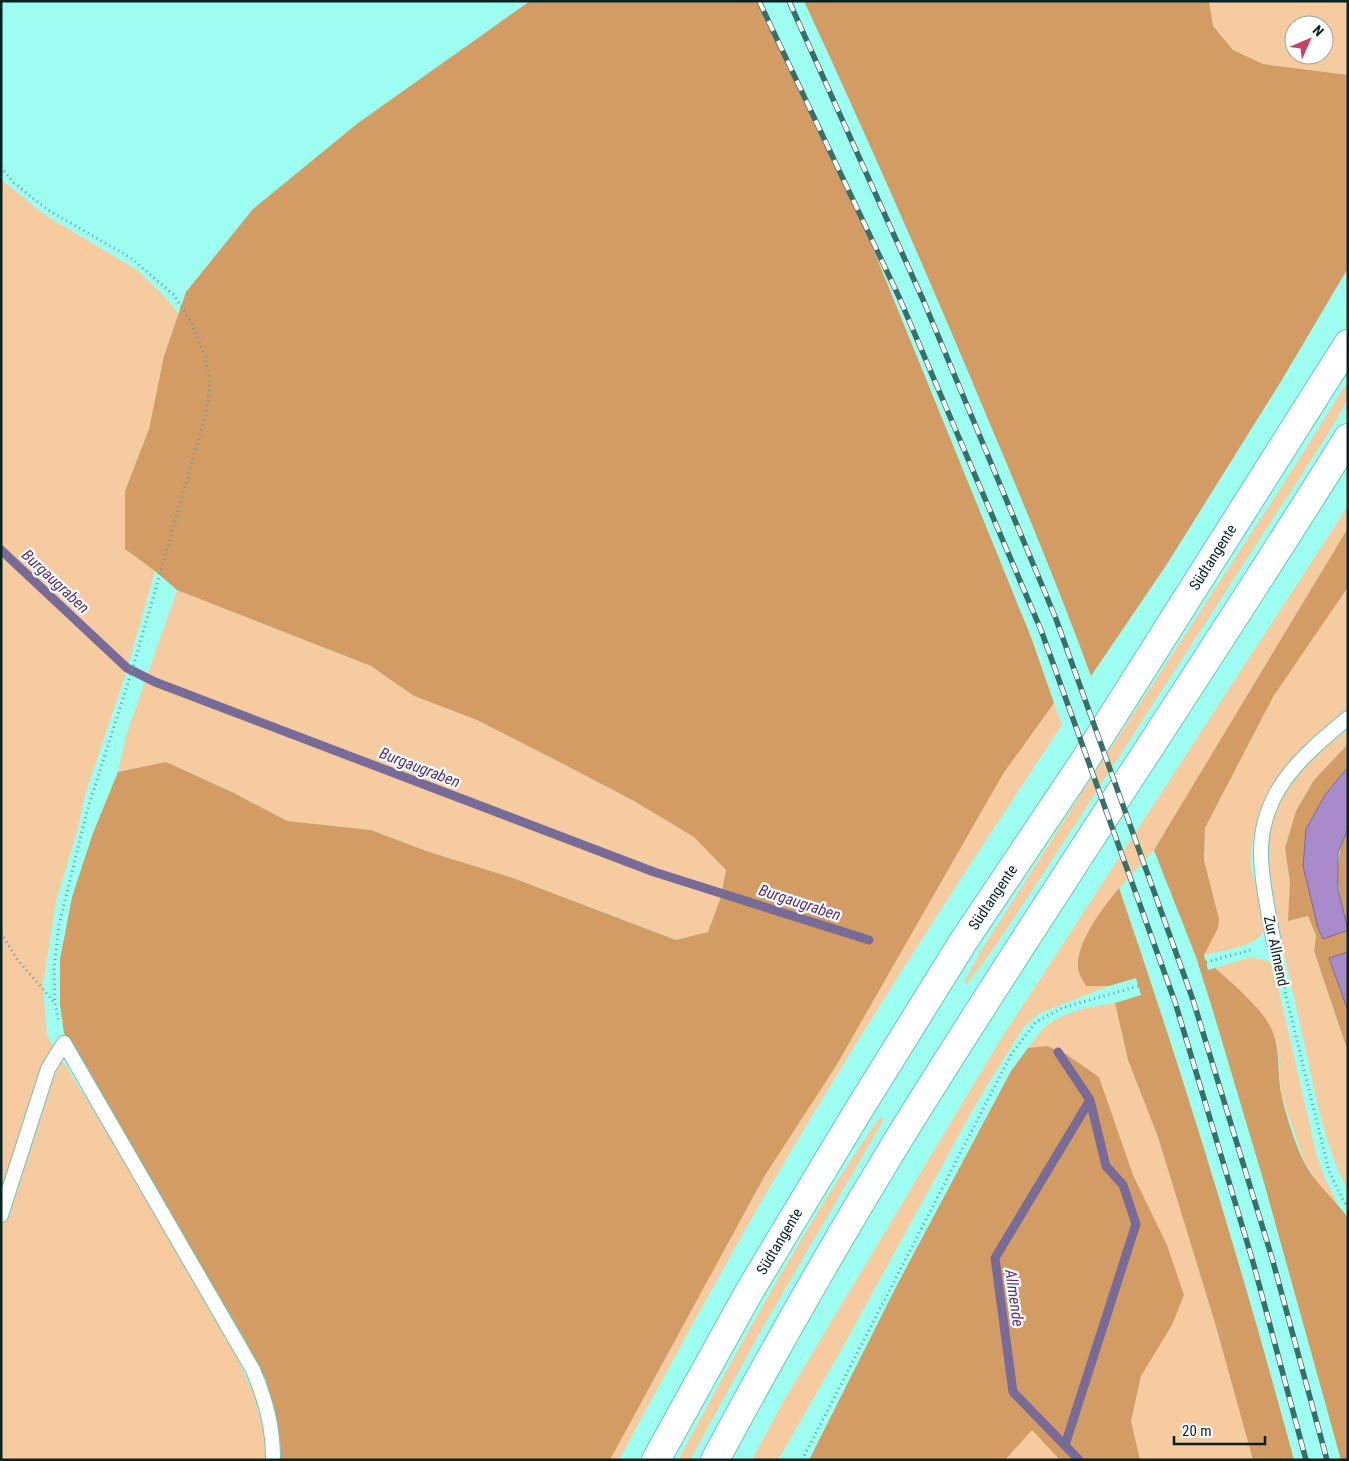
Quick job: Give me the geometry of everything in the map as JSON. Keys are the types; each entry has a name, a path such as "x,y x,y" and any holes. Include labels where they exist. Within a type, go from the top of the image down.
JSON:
{"highway":[{"name":"Südtangente","path":"656,1460 749,1292 855,1116 958,950 1081,766 1348,344"},
{"path":"715,1460 775,1349 897,1142 1004,973 1252,591 1348,438"}],"lane":[{"name":"Zur Allmend","path":"1274,943 1262,880 1261,838 1265,818 1275,792 1294,766 1314,746 1348,718"},
{"path":"1,1215 48,1069 64,1043 253,1370 265,1400 273,1439 273,1460"}],"path":[{"path":"1,167 14,183 48,210 131,258 174,295 191,322 205,356 210,382 207,410 134,664 87,811 59,925 54,968 55,1003 64,1043"},
{"path":"1,933 17,959 55,1003"},
{"path":"1206,962 1274,943"},
{"name":"Zur Allmend","path":"1274,943 1329,1171 1348,1207"},
{"path":"802,1460 1017,1046 1036,1022 1062,1008 1138,986"}],"shaded area":[{"path":"530,1 759,1 863,224 1031,637 1054,703 1003,774 836,1066 764,1177 610,1460 281,1460 280,1439 266,1380 244,1338 79,1067 64,1033 60,1005 60,959 72,897 93,833 118,772 166,762 232,792 287,821 371,830 429,852 513,878 676,940 708,932 721,897 726,870 694,837 634,801 477,720 414,696 371,666 177,590 125,549 125,491 149,429 164,356 186,292 253,209 358,123"},
{"path":"804,1 1209,1 1213,26 1233,50 1263,64 1348,75 1348,268 1280,383 1167,564 1091,676 1042,549 945,318 876,159"},
{"path":"1209,1 1348,1 1348,75 1263,64 1233,50 1213,26"},
{"path":"1,179 42,213 137,270 163,295 179,314 164,356 149,429 125,491 125,549 155,571 125,676 85,795 78,828 56,901 43,985 47,1036 142,1188 231,1346 254,1394 265,1438 267,1460 1,1460"},
{"path":"1348,381 1348,400 1329,432 1045,871 992,951 966,985 964,982 982,949"},
{"path":"1348,506 1348,528 1174,819 1154,850 1116,892 1091,927 1083,944 1086,986 1109,986 1038,1014 1023,1028 977,1102 845,1343 778,1460 752,1460 783,1402 999,1042"},
{"path":"1348,528 1348,587 1273,697 1205,828 1204,860 1219,919 1218,928 1204,955 1208,970 1215,968 1229,980 1253,1004 1270,1026 1276,1042 1281,1093 1297,1146 1308,1170 1348,1218 1348,1460 1341,1460 1263,1179 1213,1011 1196,957 1154,850"},
{"path":"1348,587 1348,710 1316,734 1289,762 1268,794 1260,812 1254,835 1251,865 1264,918 1263,932 1260,937 1246,945 1204,955 1217,928 1216,906 1204,860 1205,828 1273,697"},
{"path":"177,590 371,666 414,696 477,720 634,801 695,837 726,870 721,897 708,932 677,940 513,878 429,852 371,830 287,821 232,792 166,762 118,772 126,736"},
{"path":"1054,703 1062,725 890,989 747,1227 619,1460 610,1460 764,1177 836,1066 1003,774"},
{"path":"1348,729 1348,744 1314,780 1296,811 1285,848 1290,883 1289,921 1308,916 1316,936 1314,951 1348,1052 1348,1191 1330,1150 1318,1106 1269,886 1266,850 1271,819 1287,789 1322,750"},
{"path":"1348,744 1348,767 1325,795 1306,829 1347,930 1339,891 1338,866 1343,841 1348,828 1348,952 1329,958 1348,1011 1348,1052 1314,951 1316,936 1308,916 1288,921 1290,883 1285,848 1296,811 1314,780"},
{"path":"1348,767 1348,828 1338,853 1338,889 1348,930 1323,939 1318,928 1303,866 1306,829 1325,795"},
{"path":"1119,888 1211,1172 1294,1460 1253,1460 1215,1323 1158,1137 1128,1060 1115,1003 1141,995 1136,978 1109,986 1086,986 1080,975 1078,965 1079,954 1084,942 1097,917"},
{"path":"1348,952 1348,1011 1329,958"},
{"path":"1251,957 1270,962 1274,969 1317,1157 1326,1181 1338,1204 1321,1189 1304,1161 1281,1093 1278,1047 1270,1026 1260,1012 1215,968"},
{"path":"1115,1003 1128,1060 1158,1137 1215,1323 1253,1460 1140,1460 1131,1421 1141,1376 1152,1357 1167,1245 1133,1175 1099,1077 1086,1069 1028,1048 1043,1029 1059,1018 1077,1011"},
{"path":"1047,1046 1066,1054 1099,1077 1133,1175 1167,1245 1184,1295 1172,1325 1141,1376 1131,1421 1140,1460 1060,1460 1032,1430 1005,1460 809,1460 897,1285 1011,1071 1028,1048"},
{"path":"884,1117 882,1123 763,1327 690,1460 678,1460 798,1245 823,1203 877,1121"},
{"path":"1032,1429 1060,1460 1005,1460"}],"waterway":[{"name":"Burgaugraben","path":"1,550 127,668 155,682 654,872 869,940"},
{"name":"Allmende","path":"1058,1052 1090,1100 995,1258 1013,1392 1079,1460"},
{"name":"Allmende","path":"1065,1445 1136,1224 1123,1185 1106,1166 1090,1100"}],"railway":[{"path":"759,1 899,297 1041,630 1175,1002 1253,1262 1306,1460"},
{"path":"789,1 924,302 1056,619 1193,1000 1272,1258 1327,1460"}]}
